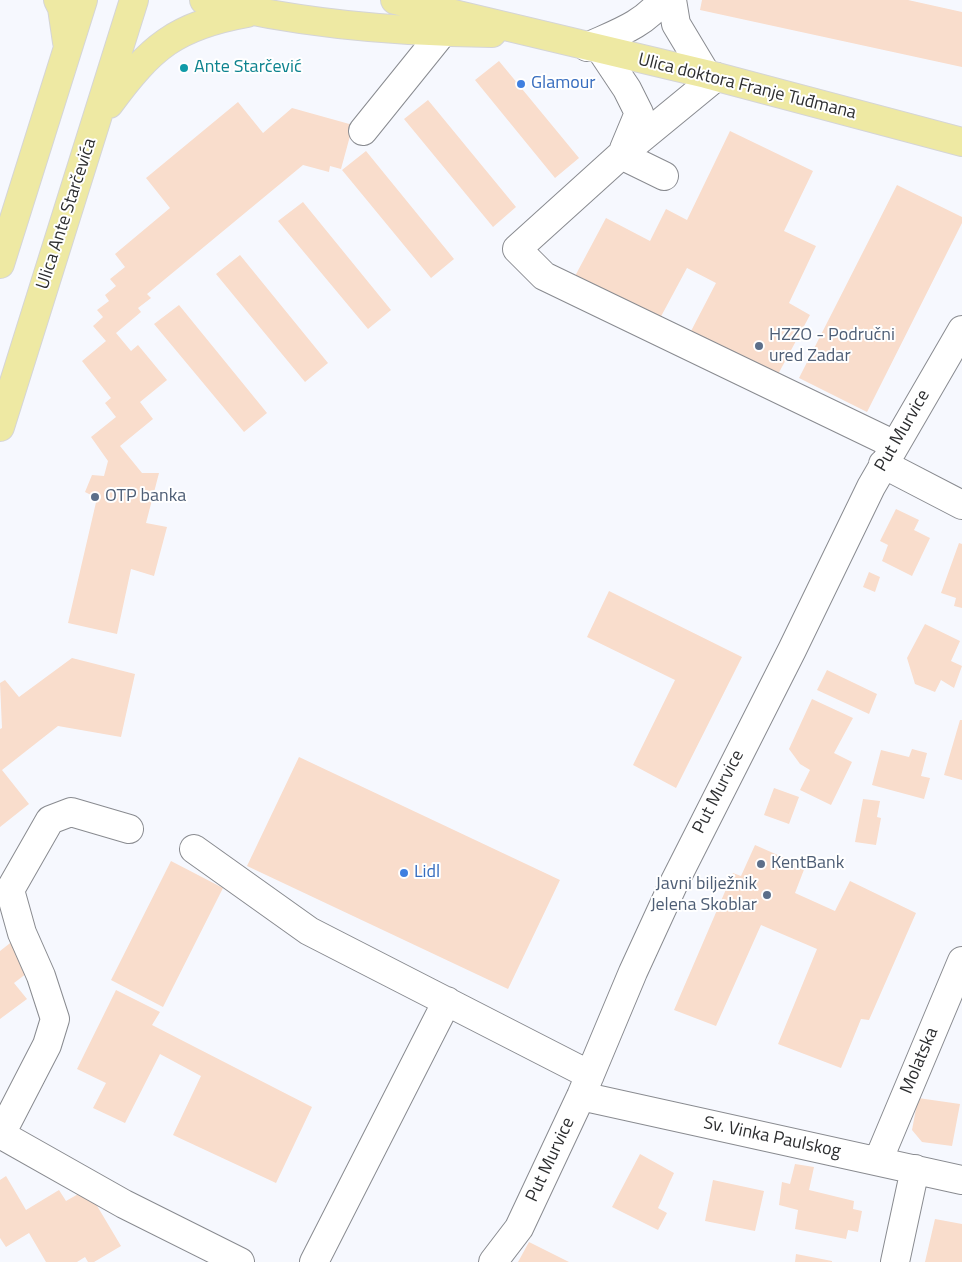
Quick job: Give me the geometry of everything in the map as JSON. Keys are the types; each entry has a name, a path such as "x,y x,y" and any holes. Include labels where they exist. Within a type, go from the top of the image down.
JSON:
{"main road":[{"path":"58,0 62,8 66,27 67,50"},
{"path":"0,264 83,0"},
{"name":"Ulica Ante Starčevića","path":"0,427 134,0"},
{"name":"Ulica doktora Franje Tuđmana","path":"204,0 252,12 356,27 442,32 532,34"},
{"name":"Ulica doktora Franje Tuđmana","path":"395,0 493,22 532,34 711,76 952,139"},
{"path":"96,122 136,68 156,48 203,23 252,12"}],"street":[{"path":"621,155 639,113 627,89 594,48 638,24 652,13 662,0"},
{"path":"672,0 676,24 711,76 517,249 544,276 889,454 962,504"},
{"path":"362,131 442,32"},
{"path":"952,139 962,156"},
{"path":"621,155 664,176"},
{"name":"Put Murvice","path":"494,1262 519,1228 586,1085 633,972 673,885 889,454 962,330"},
{"path":"129,829 72,812 50,820 10,890 22,933 41,976 55,1018 47,1045 1,1134 124,1204 240,1262"},
{"name":"Sv. Vinka Paulskog","path":"194,849 309,931 448,1001 586,1085 878,1161 962,1180"},
{"name":"Molatska","path":"878,1161 962,960"},
{"path":"314,1262 448,1001"},
{"path":"895,1262 915,1169"}],"building":[{"path":"702,0 908,0 962,12 962,67 700,10"},
{"path":"499,61 579,158 555,178 475,80"},
{"path":"428,100 516,207 493,227 404,119"},
{"path":"238,102 263,133 292,108 353,125 341,169 330,166 329,172 303,165 147,294 151,298 138,308 141,312 116,333 131,351 138,345 167,380 140,402 153,419 120,446 142,473 159,473 146,523 167,527 154,576 131,569 117,634 68,623 97,498 85,492 92,475 104,476 108,461 91,437 116,417 105,403 111,398 82,361 106,341 93,326 103,317 97,310 109,301 105,295 116,286 110,279 125,267 115,254 170,208 146,178"},
{"path":"730,131 813,171 784,231 816,246 789,303 810,315 776,378 690,333 716,283 687,268 658,322 574,278 606,218 650,241 666,209 687,220"},
{"path":"366,151 454,259 431,278 342,170"},
{"path":"897,185 962,217 962,223 867,412 799,378"},
{"path":"303,202 391,310 368,329 278,221"},
{"path":"240,255 328,363 305,382 216,274"},
{"path":"179,305 267,413 244,432 154,324"},
{"path":"896,509 919,520 914,530 930,538 912,576 882,561 888,545 880,541"},
{"path":"959,543 962,544 962,608 954,606 956,598 941,593"},
{"path":"869,572 880,577 875,592 863,587"},
{"path":"609,591 742,657 676,788 633,765 675,680 587,637"},
{"path":"925,624 960,641 951,661 962,666 954,688 941,680 935,692 915,684 907,658"},
{"path":"72,658 135,674 121,737 58,726 2,770 29,804 0,827 0,729 2,728 0,683 5,680 19,697"},
{"path":"827,670 877,694 869,714 817,690"},
{"path":"812,699 853,718 834,753 852,762 831,805 800,790 810,770 800,764 789,749"},
{"path":"960,720 962,720 962,780 944,775"},
{"path":"912,749 927,753 921,776 930,778 924,799 872,785 881,750 909,757"},
{"name":"Lidl","path":"299,757 560,880 508,989 247,866"},
{"path":"774,788 799,797 789,824 764,815"},
{"path":"863,799 880,801 877,817 881,818 876,845 855,842"},
{"path":"755,845 805,867 795,893 835,911 850,881 916,913 869,1020 861,1019 841,1068 778,1044 817,949 761,925 716,1026 674,1010 733,873 741,876"},
{"path":"171,861 223,888 163,1007 111,980"},
{"path":"14,940 35,967 14,983 27,999 0,1019 0,951"},
{"path":"116,990 160,1012 152,1025 312,1107 276,1183 173,1135 201,1076 160,1054 125,1123 93,1108 106,1083 77,1069"},
{"path":"918,1098 960,1104 952,1146 922,1142 912,1130"},
{"path":"640,1154 674,1173 658,1208 667,1213 658,1230 612,1207"},
{"path":"795,1164 814,1167 809,1190 854,1201 853,1209 862,1211 858,1232 848,1230 846,1239 795,1229 798,1210 779,1205 782,1182 790,1184"},
{"path":"6,1176 26,1210 59,1190 66,1201 87,1189 121,1246 94,1262 88,1262 85,1257 77,1262 46,1262 29,1233 6,1247 0,1238 0,1180"},
{"path":"713,1180 764,1191 755,1231 705,1221"},
{"path":"935,1219 962,1224 962,1262 925,1262"},
{"path":"529,1242 569,1262 518,1262"},
{"path":"796,1254 832,1261 832,1262 795,1262"}],"place":[{"name":"Ante Starčević","path":"184,68"},
{"name":"Glamour","path":"521,84"},
{"name":"HZZO - Područni ured Zadar","path":"759,346"},
{"name":"OTP banka","path":"95,497"},
{"name":"KentBank","path":"761,864"},
{"name":"Lidl","path":"404,873"},
{"name":"Javni bilježnik Jelena Skoblar","path":"767,895"}]}
